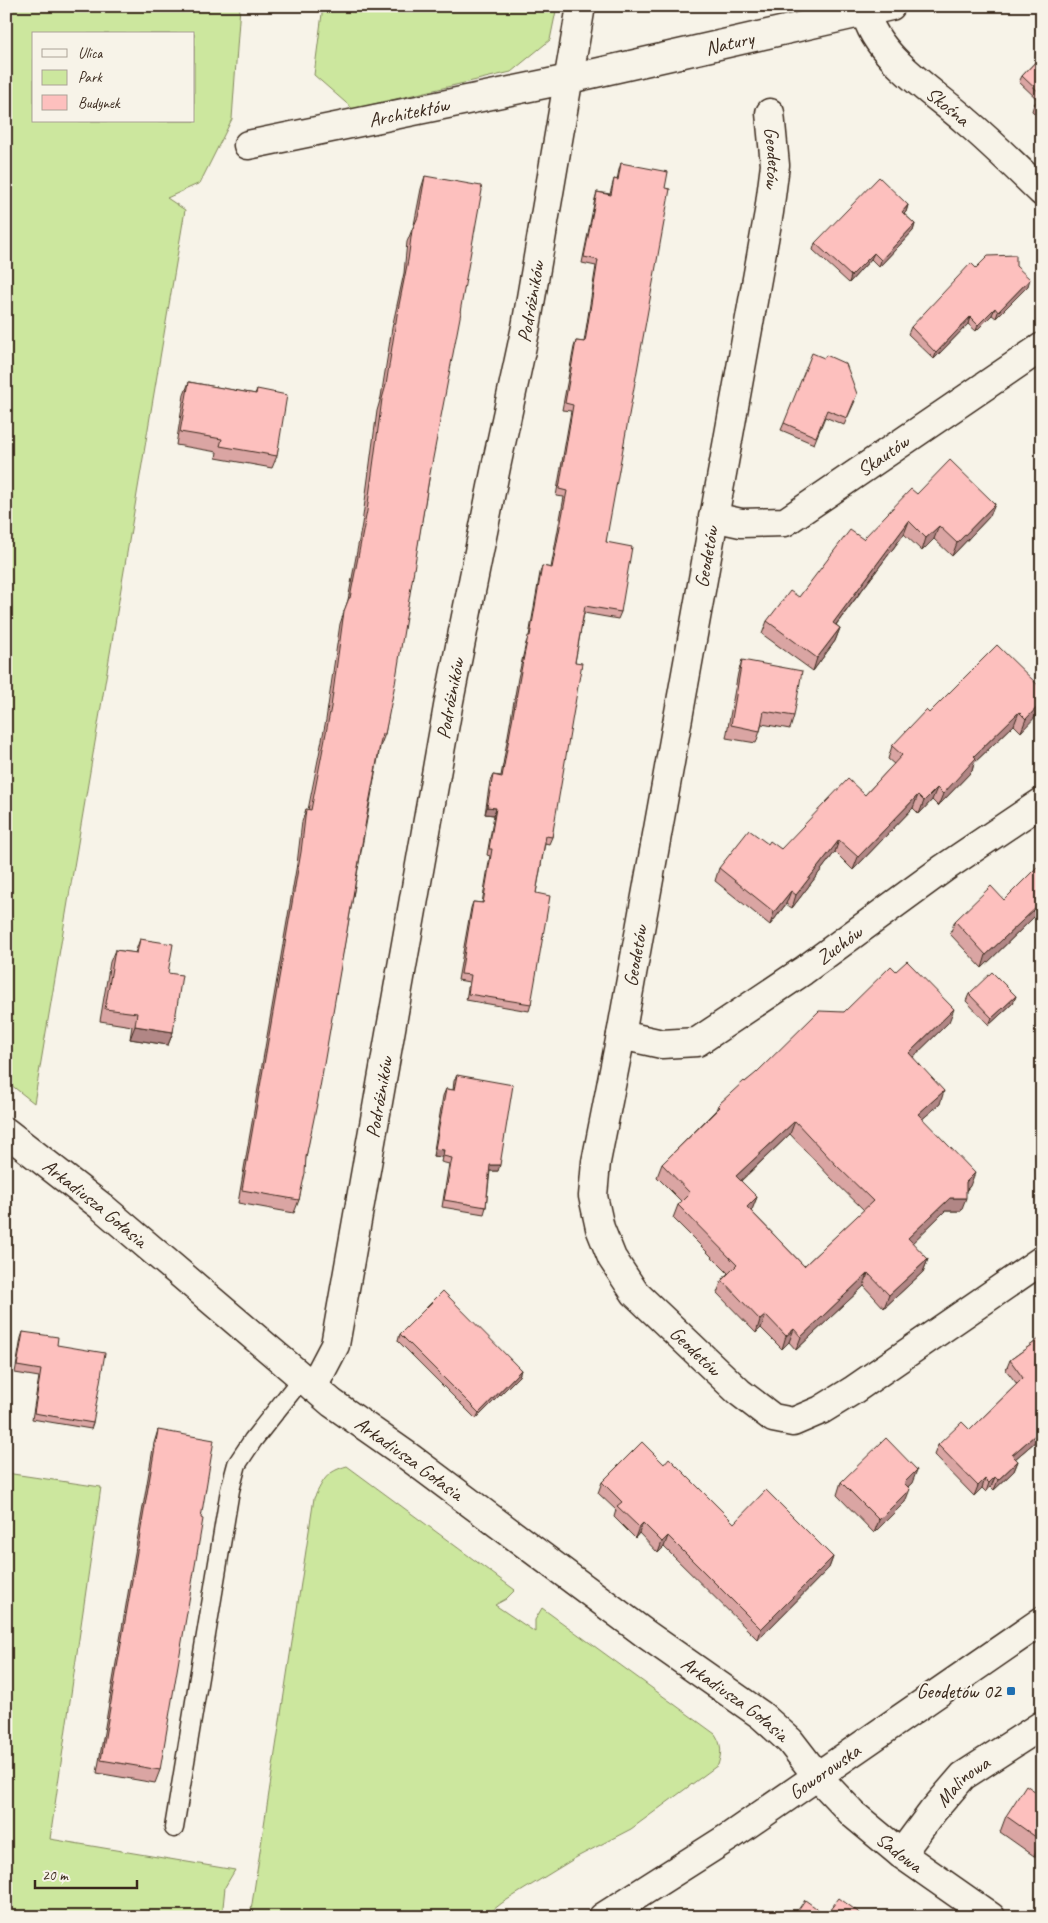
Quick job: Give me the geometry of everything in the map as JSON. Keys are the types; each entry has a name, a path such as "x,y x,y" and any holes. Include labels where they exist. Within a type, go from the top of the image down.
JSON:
{"street":[{"name":"Podróżników","path":"308,1383 335,1345 450,701 497,462 526,327 581,6"},
{"name":"Natury","path":"569,79 878,10"},
{"name":"Skośna","path":"878,10 868,24 888,54 967,122 1042,192"},
{"name":"Architektów","path":"248,145 569,79"},
{"name":"Geodetów","path":"770,113 775,165 769,212 621,1035 596,1162 594,1196 600,1228 612,1258 634,1293 739,1392 772,1418 793,1422 821,1410 852,1391 1042,1260"},
{"name":"Skautów","path":"713,517 741,523 785,522 1042,347"},
{"name":"Zuchów","path":"621,1035 662,1044 697,1042 803,971 944,868 1042,802"},
{"name":"Arkadiusza Gołasia","path":"6,1132 102,1207 308,1383 647,1635 761,1715 790,1741 817,1776"},
{"name":"Goworowska","path":"603,1917 732,1835 1042,1621"},
{"name":"Malinowa","path":"901,1854 933,1811 963,1776 1042,1725"},
{"name":"Sadowa","path":"817,1776 854,1815 901,1854 991,1917"}],"lane":[{"path":"174,1828 230,1490 238,1464 257,1435 308,1383"}],"green space":[{"path":"6,6 240,6 232,119 200,183 167,198 185,210 34,1103 6,1081"},
{"path":"323,6 557,6 550,40 511,72 353,109 314,75"},
{"path":"347,1466 515,1590 506,1599 495,1605 535,1632 535,1620 542,1608 715,1734 721,1749 718,1765 631,1829 577,1857 502,1903 484,1917 250,1917 314,1498 326,1477 334,1471"},
{"path":"6,1473 101,1487 50,1839 235,1870 225,1887 222,1917 6,1917"}],"building":[{"path":"1042,55 1042,95 1022,76"},
{"path":"1042,96 1042,111 1034,104"},
{"path":"621,163 668,172 665,188 670,189 606,542 632,547 621,612 585,606 575,662 582,663 552,837 546,836 536,893 550,896 531,1004 468,994 471,975 461,974 473,902 483,903 492,849 489,849 496,808 487,807 493,775 502,777 542,566 552,568 567,491 559,489 573,405 565,403 576,341 585,342 598,260 584,257 597,192 611,195 614,179 618,180"},
{"path":"425,176 481,186 482,190 429,479 395,684 385,734 382,734 368,809 299,1200 242,1190 301,852 306,809 311,810 331,707 344,611 350,598 367,511 382,399 412,230 418,217"},
{"path":"879,177 908,205 902,212 915,224 881,260 874,253 851,276 815,243"},
{"path":"1016,255 1016,266 1030,279 998,312 995,308 978,325 970,317 936,353 911,327 971,263 976,268 988,256"},
{"path":"812,353 824,358 826,355 846,364 857,394 847,418 827,410 816,437 784,423"},
{"path":"189,382 256,394 257,389 287,395 277,456 220,446 222,439 180,432"},
{"path":"950,460 995,504 957,543 939,526 926,538 909,521 833,623 840,628 817,658 767,621 790,591 799,597 850,530 863,539 911,489 917,494"},
{"path":"997,645 1042,689 1042,702 1026,719 1019,712 974,756 976,758 943,794 937,788 924,801 918,795 858,857 839,840 796,895 791,891 774,912 719,868 749,830 768,844 770,841 781,849 848,779 865,795 902,755 892,746 926,710 929,713"},
{"path":"742,660 802,671 794,716 764,711 760,731 731,725"},
{"path":"1041,863 1042,906 1040,904 986,955 955,921 991,886 1004,900"},
{"path":"140,939 173,944 168,973 182,975 173,1032 135,1026 137,1013 105,1009 115,950 137,953"},
{"path":"907,961 954,1009 909,1053 944,1091 918,1114 975,1173 966,1182 966,1198 950,1198 908,1238 928,1259 889,1295 868,1273 801,1337 794,1329 786,1336 766,1315 760,1320 722,1280 737,1265 678,1205 690,1193 662,1164 720,1107 718,1105 744,1081 756,1073 819,1011 844,1012 891,966 896,971","holes":["795,1121 873,1201 804,1266 747,1207 757,1197 736,1176"]},
{"path":"992,972 1016,996 992,1018 969,994"},
{"path":"457,1075 513,1085 500,1165 490,1165 486,1207 444,1200 452,1158 443,1156 444,1150 435,1149 446,1089 454,1090"},
{"path":"443,1291 521,1370 479,1413 400,1334"},
{"path":"23,1332 58,1337 57,1345 105,1353 93,1423 34,1413 41,1370 17,1366"},
{"path":"1042,1337 1042,1429 1012,1455 1018,1461 998,1480 995,1477 989,1483 985,1479 978,1486 938,1445 962,1422 970,1430 1023,1378 1010,1360"},
{"path":"158,1430 214,1440 201,1518 203,1519 160,1770 101,1760"},
{"path":"886,1438 917,1470 904,1483 910,1489 879,1520 841,1482"},
{"path":"642,1442 664,1464 669,1458 734,1523 766,1490 833,1557 761,1629 668,1536 662,1542 643,1523 639,1527 617,1506 622,1502 602,1482"},
{"path":"1026,1785 1042,1796 1042,1840 1006,1816"},
{"path":"839,1898 865,1917 793,1917 805,1900 826,1915"}],"place":[{"name":"Geodetów 02","path":"1011,1691"}]}
